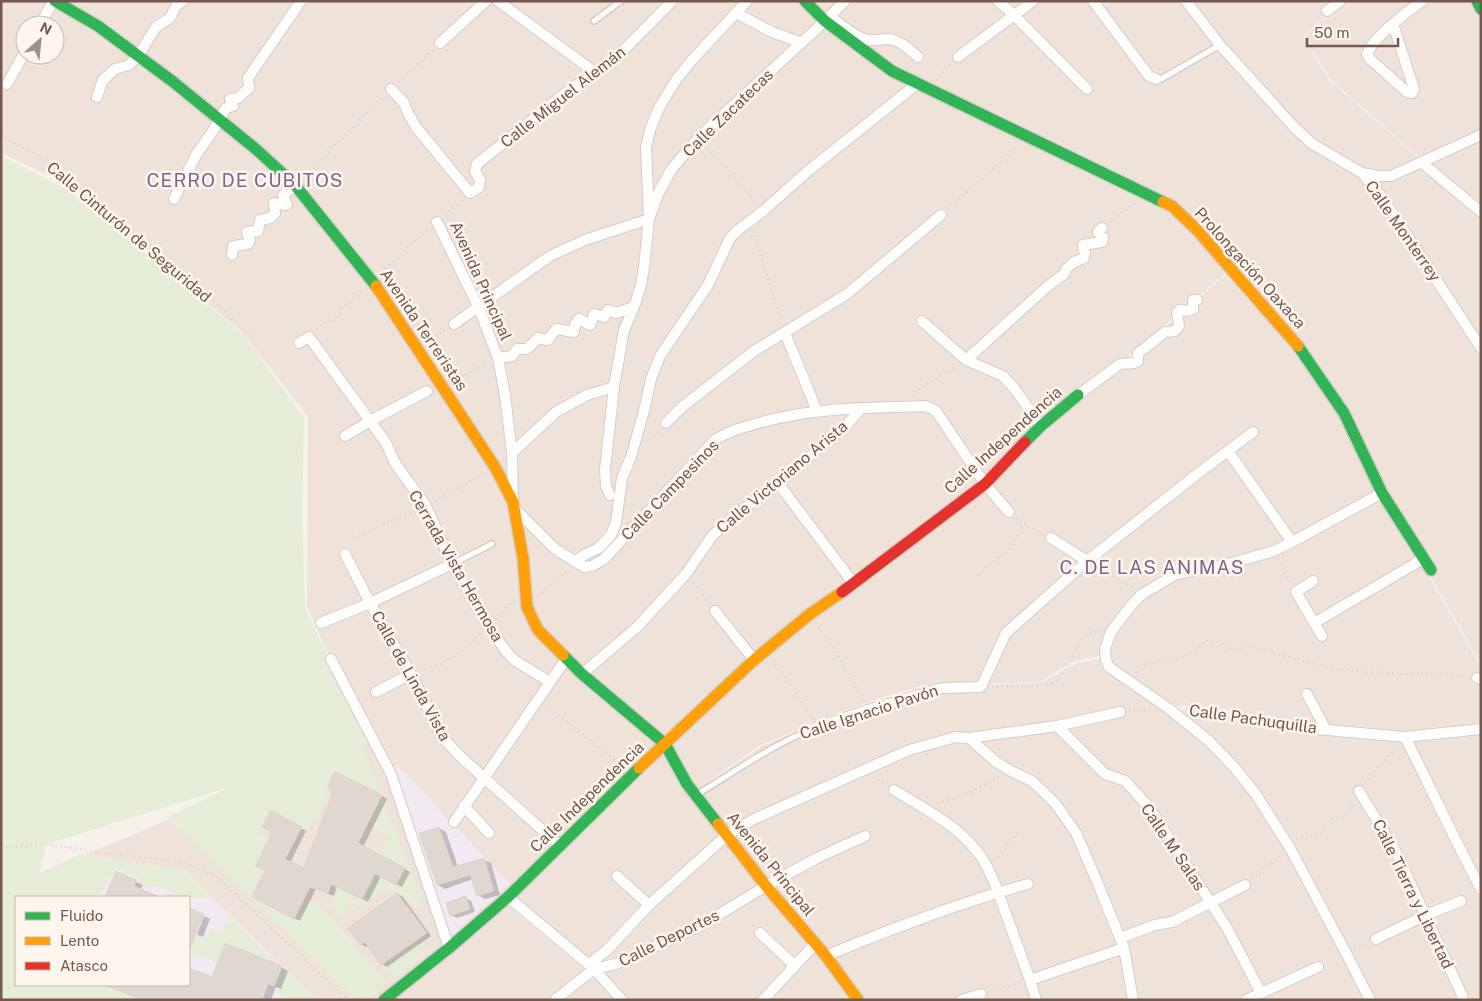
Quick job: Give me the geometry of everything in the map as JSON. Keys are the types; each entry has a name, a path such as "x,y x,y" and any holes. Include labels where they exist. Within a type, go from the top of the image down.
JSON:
{"street":[{"path":"46,15 54,1"},
{"name":"Avenida Terreristas","path":"54,1 98,26 138,56 220,119 294,185 372,280 495,467 514,505 523,558 526,603 538,630 582,674 665,744"},
{"path":"97,97 103,80 115,69 129,65 138,56 156,27 170,18 176,6 183,1"},
{"path":"174,199 196,155 226,108 233,106 230,99 238,98 248,88 248,78 301,1"},
{"path":"440,43 486,1"},
{"path":"498,1 596,73"},
{"name":"Calle Miguel Alemán","path":"391,89 404,102 416,127 470,193 479,187 480,180 475,171 477,164 573,87 617,57 672,1"},
{"path":"610,495 606,486 605,469 614,387 624,330 641,285 644,267 649,220 646,147 651,127 667,93 676,80 747,1"},
{"name":"Prolongación Oaxaca","path":"805,1 892,71 1172,206 1198,230 1299,347 1344,413 1382,493 1431,570"},
{"name":"Calle Zacatecas","path":"649,220 658,194 671,170 699,137 828,19 845,1"},
{"path":"998,1 1086,89"},
{"path":"958,57 1033,1"},
{"path":"1093,1 1149,76 1156,79"},
{"name":"Calle Monterrey","path":"1186,1 1220,46 1295,128 1311,143 1362,173 1382,197 1481,348"},
{"path":"1327,11 1340,1"},
{"path":"1393,24 1414,89 1412,93 1407,92 1371,60 1367,54 1370,48 1393,24 1422,1"},
{"path":"736,13 772,32 802,43"},
{"path":"828,19 864,39 898,41 918,57"},
{"path":"7,84 18,65"},
{"path":"514,505 555,549 575,562 584,555 599,548 611,535 616,522 622,478 644,411 651,379 660,356 708,285 730,238 808,171 917,84"},
{"path":"1362,173 1390,176 1481,135"},
{"path":"1421,162 1481,212"},
{"path":"232,255 233,246 248,244 250,240 246,232 258,231 260,220 270,218 275,214 274,203 287,205 283,195 294,185"},
{"path":"666,423 682,407 754,351 847,294 941,215"},
{"path":"454,324 550,256 585,240 649,220"},
{"name":"Avenida Principal","path":"437,222 478,306 498,358 512,453 514,505"},
{"path":"966,360 1048,286 1063,275 1067,268 1074,262 1084,258 1083,245 1102,242 1103,237 1098,232 1102,228"},
{"name":"Calle Independencia","path":"384,1000 449,948 508,897 632,773 764,651 810,614 854,584 985,484 1041,426 1078,395 1120,364 1138,361 1138,353 1165,332 1175,331 1179,326 1177,313 1180,310 1187,311 1193,309 1194,300 1197,300"},
{"path":"498,358 512,356 517,349 527,349 538,338 548,340 556,329 574,332 575,324 579,319 590,325 594,314 604,317 608,310 616,313 634,307"},
{"path":"922,321 966,360 1003,376 1041,426"},
{"path":"785,333 817,411"},
{"path":"299,343 308,337"},
{"name":"Cerrada Vista Hermosa","path":"308,337 386,443 394,463 426,506 452,564 488,626 514,660 550,682"},
{"path":"512,453 556,412 587,395 614,387"},
{"path":"345,436 427,391"},
{"name":"Calle Campesinos","path":"575,562 584,567 592,566 604,559 716,439 729,431 770,419 817,411 926,406 936,411 985,484 1009,512"},
{"name":"Calle Victoriano Arista","path":"582,674 636,628 686,574 712,536 847,425 860,409"},
{"path":"981,687 1006,633 1087,561 1253,432"},
{"path":"1228,451 1292,542"},
{"path":"778,483 854,584"},
{"path":"1370,1000 1290,848 1255,793 1234,766 1210,741 1168,708 1109,667 1104,649 1110,632 1142,594 1176,574 1225,565 1274,551 1382,493"},
{"path":"1051,538 1087,561"},
{"name":"Calle de Linda Vista","path":"345,554 370,603 411,674 442,737 483,778 559,845"},
{"path":"1314,623 1423,559"},
{"path":"321,624 452,564"},
{"path":"1313,581 1296,592 1322,636"},
{"path":"715,611 754,660"},
{"path":"331,659 391,774 449,948"},
{"path":"454,822 566,659"},
{"path":"376,692 411,674"},
{"name":"Calle Ignacio Pavón","path":"818,727 942,688 981,687"},
{"path":"1307,694 1326,730"},
{"path":"592,967 649,905 726,836 754,819 909,750 956,737 969,738 1057,726 1120,712"},
{"name":"Calle Pachuquilla","path":"1279,723 1305,728 1405,737 1481,729"},
{"name":"Calle M Salas","path":"1057,726 1105,774 1125,781 1149,807 1227,928 1261,993"},
{"path":"1405,737 1429,783 1456,844 1481,890"},
{"path":"969,738 995,761 1032,781 1055,803 1076,833 1122,943 1133,1000"},
{"name":"Avenida Principal","path":"665,744 687,784 726,836 826,956 858,1000"},
{"path":"894,790 955,830 977,851 998,892 1036,1000"},
{"name":"Calle Tierra y Libertad","path":"1356,794 1396,852 1463,1000"},
{"path":"464,806 489,833"},
{"name":"Calle Deportes","path":"555,1000 592,967 616,964 700,926 817,858 865,836"},
{"path":"617,876 649,905"},
{"path":"826,956 914,920 1028,884"},
{"path":"1030,980 1122,943 1156,925 1172,922 1245,885"},
{"path":"508,897 592,967 622,1000"},
{"path":"1376,939 1426,915 1461,901"},
{"path":"760,934 795,966"},
{"path":"763,1000 815,944"},
{"path":"1246,1000 1318,968"},
{"path":"961,1000 981,994"}],"lane":[{"path":"594,21 620,1"},
{"path":"1156,79 1161,80 1220,46"},
{"path":"452,564 492,544"},
{"name":"Calle Ignacio Pavón","path":"696,795 754,758 797,735 818,727"}],"path":[{"name":"Calle Cinturón de Seguridad","path":"1,136 38,156 94,199 186,275 251,337"},
{"path":"941,215 1004,160 1027,136"},
{"path":"699,137 763,211"},
{"path":"294,185 340,140"},
{"path":"1102,228 1139,200"},
{"path":"751,220 785,333"},
{"path":"1197,300 1232,270"},
{"path":"308,337 328,320 337,319 341,308 348,305 355,295 372,280"},
{"path":"417,347 454,324"},
{"path":"440,383 454,375 465,375 498,358"},
{"path":"901,407 917,390 966,360"},
{"path":"630,457 666,423"},
{"path":"355,538 426,506 495,467"},
{"path":"1009,512 1024,524 1051,538"},
{"path":"979,576 988,565 1008,551 1024,524"},
{"path":"1274,551 1296,592"},
{"path":"1087,561 1142,594"},
{"path":"411,674 443,663 457,654 503,614 505,608 515,601 526,603 575,562"},
{"path":"686,574 715,611"},
{"path":"810,614 834,648 868,710"},
{"path":"981,687 1052,683 1062,677 1083,636 1098,630 1110,632"},
{"path":"1128,681 1147,663 1180,658 1193,652 1206,641 1212,640 1232,649 1254,647 1326,667 1367,672 1421,673 1479,679"},
{"path":"764,651 789,683 818,727"},
{"path":"538,699 632,773"},
{"name":"Calle Pachuquilla","path":"1120,712 1168,708 1212,710 1279,723"},
{"path":"1245,885 1290,848 1296,839 1319,836 1331,818 1343,819 1356,794 1405,737"},
{"path":"924,809 968,794 1010,770"},
{"path":"864,771 894,790"},
{"path":"987,870 1017,833"},
{"path":"1,848 42,844 186,863 217,877 348,1000"},
{"path":"981,994 1030,980"}],"shaded area":[{"name":"CERRO DE CUBITOS","path":"1,1 806,1 891,73 1171,209 1229,270 1053,422 816,613 668,744 720,835 584,966 503,898 386,1000 133,1000 190,986 190,896 25,880 170,819 328,746 345,692 307,607 308,417 242,332 68,185 1,153"},
{"path":"809,1 1343,1 1323,17 1303,37 1328,79 1422,160 1329,78 1304,37 1321,20 1345,1 1481,1 1481,664 1425,566 1413,549 1481,667 1481,727 1403,734 1305,726 1215,708 1167,705 1101,656 1074,661 1040,682 920,686 871,701 759,746 693,795 670,745 758,664 819,614 986,489 1055,423 1230,272 1171,208 892,71"},
{"path":"1100,659 1110,670 1166,710 1212,711 1305,729 1405,736 1481,730 1481,1000 857,1000 694,797 712,781 760,747 809,726 860,708 922,688 1041,683 1077,663"},
{"path":"397,765 510,884 451,936 394,767"},
{"path":"721,837 854,1000 393,1000 504,902 584,969"},
{"path":"81,854 185,871 317,1000 123,1000 110,986 190,986 190,896 28,896"}],"green space":[{"path":"1,156 65,188 242,333 304,418 302,514 305,607 344,693 370,744 363,746 381,793 335,771 324,792 329,794 309,830 270,809 257,833 268,839 253,866 263,871 250,897 167,817 230,787 47,844 39,873 81,854 185,871 214,899 178,896 159,886 135,887 139,878 115,868 105,888 96,896 15,896 15,986 123,986 121,990 123,992 141,1000 1,1000"},
{"path":"382,796 415,879 423,907 415,908 405,894 401,897 398,893 395,894 382,888 366,905 361,903 348,916 357,897 362,899 371,883 350,872 341,889 353,895 342,919 331,907 348,861 396,885 405,868 363,845 364,843 381,852 389,836 373,827 379,815 374,813"},
{"path":"250,897 295,919 303,902 311,900 318,903 387,983 368,1000 356,1000"},
{"path":"229,915 277,963 225,942 216,963 190,952 190,933 205,939 210,927 222,932"},
{"path":"421,940 430,950 394,979 384,967"},
{"path":"283,968 316,1000 283,1000 276,987"}],"building":[{"path":"335,772 382,795 358,843 405,868 396,885 375,874 362,899 331,884 328,893 310,887 294,919 252,897 265,870 256,866 272,832 262,827 271,811 302,827 285,859 304,868 332,794 332,789 328,787"},
{"path":"439,827 453,867 484,858 494,891 477,896 470,875 437,885 419,833"},
{"path":"116,871 136,880 134,886 158,896 105,896"},
{"path":"397,893 427,933 381,965 365,942 360,945 348,928"},
{"path":"466,896 470,909 450,916 446,903"},
{"path":"190,908 204,914 190,948"},
{"path":"225,943 282,966 274,986 268,984 262,1000 142,1000 108,986 190,986 190,968 212,977"}],"traffic: fast":[{"path":"55,1 98,26 172,81 257,150 295,185 376,286"},
{"path":"805,1 825,21 892,71 1163,202"},
{"path":"1477,1 1481,9"},
{"path":"1298,346 1344,413 1382,493 1431,570"},
{"path":"1025,442 1078,395"},
{"path":"563,655 582,674 665,744 687,784 718,824"},
{"path":"384,1000 449,948 508,897 639,768"}],"traffic: slow":[{"path":"1163,202 1172,206 1197,230 1298,346"},
{"path":"376,286 495,467 513,502 523,558 527,607 538,630 563,655"},
{"path":"639,768 754,660 810,614 842,592"},
{"path":"718,824 766,886 826,956 858,1000"}],"traffic: jam":[{"path":"842,592 985,484 1025,442"}],"district":[{"name":"CERRO DE CUBITOS","path":"245,180"},
{"name":"C. DE LAS ANIMAS","path":"1152,567"}]}
